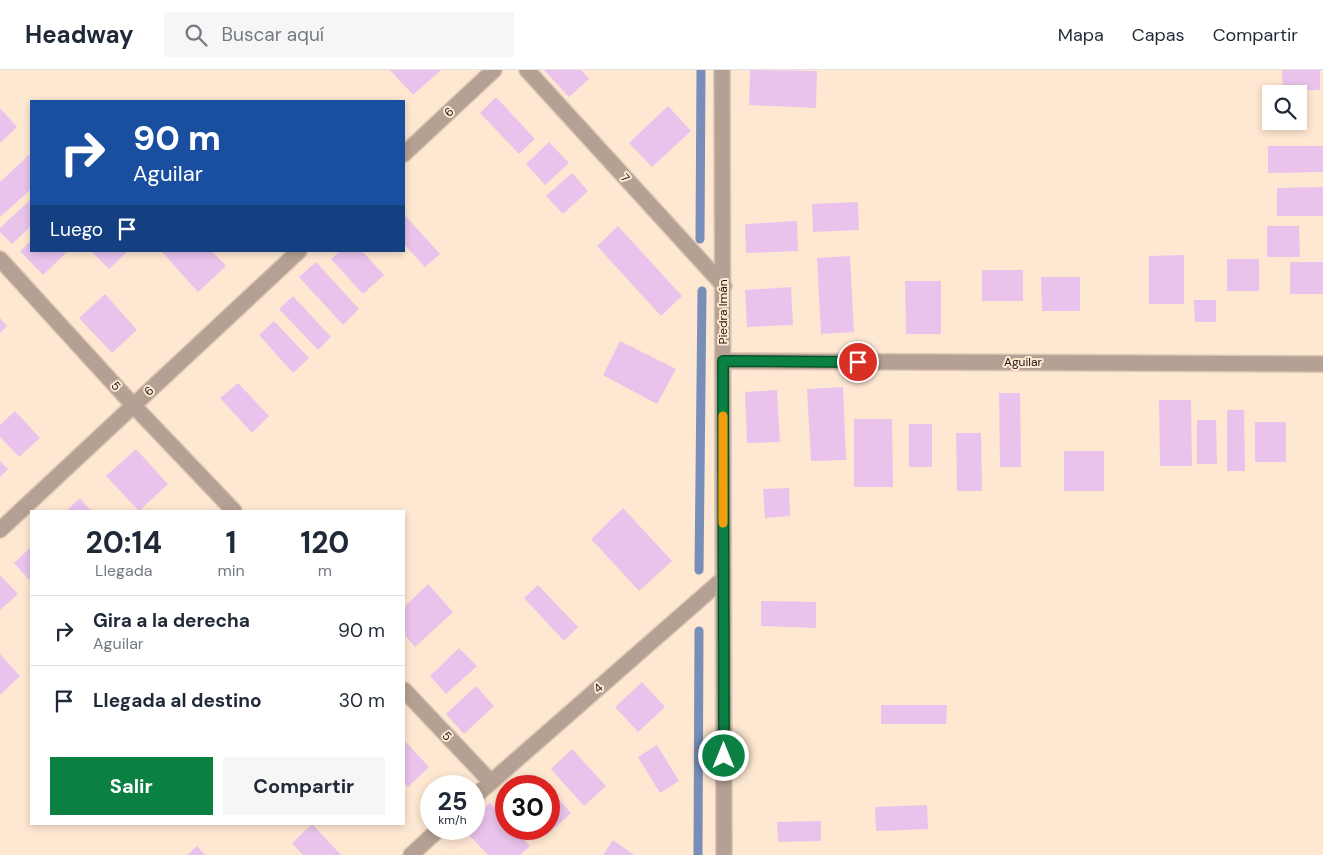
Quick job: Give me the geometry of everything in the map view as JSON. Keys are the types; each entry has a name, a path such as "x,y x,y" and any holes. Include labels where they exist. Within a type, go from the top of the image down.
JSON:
{"street":[{"name":"6","path":"405,153 494,70"},
{"name":"7","path":"527,70 724,286"},
{"name":"Piedra lmán","path":"722,70 724,855"},
{"name":"6","path":"0,530 298,252"},
{"name":"5","path":"0,259 133,406 233,510"},
{"name":"Aguilar","path":"723,361 1323,364"},
{"name":"4","path":"485,787 723,579"},
{"name":"5","path":"405,691 491,782"},
{"path":"411,855 427,840"}],"building":[{"path":"390,70 441,70 413,95"},
{"path":"544,70 581,70 589,79 569,97"},
{"path":"750,70 817,71 816,108 749,105"},
{"path":"1282,70 1320,70 1320,90 1307,90 1307,85 1283,85"},
{"path":"496,97 535,139 519,154 480,113"},
{"path":"668,106 691,131 652,167 629,143"},
{"path":"0,108 17,127 0,143"},
{"path":"549,142 569,163 545,185 526,164"},
{"path":"1268,146 1323,146 1323,172 1268,173"},
{"path":"30,154 30,190 0,217 0,182"},
{"path":"572,173 588,191 563,214 546,196"},
{"path":"1323,187 1323,216 1277,216 1277,188"},
{"path":"30,200 30,227 12,244 0,232 0,228"},
{"path":"858,202 859,230 813,232 812,204"},
{"path":"405,215 440,254 425,267 405,245"},
{"path":"797,221 798,251 746,253 745,224"},
{"path":"618,226 682,296 661,316 597,246"},
{"path":"1267,226 1299,226 1300,257 1267,257"},
{"path":"30,242 30,252 67,252 43,275 20,251"},
{"path":"92,252 127,252 109,269"},
{"path":"162,252 213,252 226,266 198,292"},
{"path":"339,252 363,252 384,275 363,294 331,259"},
{"path":"1184,255 1184,304 1149,304 1149,256"},
{"path":"850,256 854,332 821,334 817,258"},
{"path":"1227,259 1259,259 1259,291 1227,291"},
{"path":"316,262 359,309 343,325 299,277"},
{"path":"1290,262 1323,262 1323,294 1290,294"},
{"path":"982,270 1023,270 1023,301 982,301"},
{"path":"1041,277 1080,277 1080,311 1042,311"},
{"path":"905,281 941,281 941,334 906,334"},
{"path":"791,287 793,325 747,327 745,290"},
{"path":"105,294 137,330 112,353 79,318"},
{"path":"293,296 331,337 318,350 279,309"},
{"path":"1194,300 1216,300 1216,322 1195,322"},
{"path":"0,318 7,326 0,333"},
{"path":"274,321 309,358 293,373 259,335"},
{"path":"620,341 676,369 657,404 603,375"},
{"path":"238,383 269,416 252,433 220,398"},
{"path":"843,387 846,460 811,461 807,389"},
{"path":"777,390 780,442 747,443 745,392"},
{"path":"999,393 1020,393 1021,467 1000,467"},
{"path":"1159,400 1191,400 1192,466 1160,466"},
{"path":"1227,410 1244,410 1245,471 1227,471"},
{"path":"15,411 40,438 19,457 0,437 0,425"},
{"path":"854,419 892,419 893,487 854,487"},
{"path":"1197,420 1216,420 1217,464 1197,464"},
{"path":"1255,422 1286,422 1286,462 1255,462"},
{"path":"909,424 932,424 932,467 909,467"},
{"path":"956,433 981,433 982,491 957,491"},
{"path":"136,449 168,484 138,510 106,476"},
{"path":"1064,451 1104,451 1104,491 1064,491"},
{"path":"0,461 8,469 0,477"},
{"path":"789,488 790,516 765,518 763,489"},
{"path":"80,498 90,510 67,510"},
{"path":"623,508 672,561 639,591 591,539"},
{"path":"30,548 30,581 14,563"},
{"path":"0,575 18,594 0,610"},
{"path":"428,584 453,612 415,647 405,635 405,606"},
{"path":"538,585 578,627 564,641 524,598"},
{"path":"761,601 816,602 816,628 761,626"},
{"path":"459,648 477,666 446,694 430,676"},
{"path":"0,654 20,676 0,695"},
{"path":"642,682 665,707 638,732 615,707"},
{"path":"476,686 494,706 464,734 446,714"},
{"path":"881,705 947,705 946,724 881,724"},
{"path":"405,741 429,767 408,787 405,783"},
{"path":"657,745 679,781 660,793 638,757"},
{"path":"572,749 606,786 584,806 560,779 560,775 556,775 551,769"},
{"path":"560,801 571,813 560,823"},
{"path":"490,803 495,808 495,840 524,840 530,846 520,855 488,855 474,840 485,840 485,808"},
{"path":"927,805 928,829 876,831 875,807"},
{"path":"821,821 821,841 778,842 777,822"},
{"path":"313,825 341,855 303,855 292,843"},
{"path":"613,840 634,855 603,855"},
{"path":"197,846 205,855 187,855"}],"waterway":[{"path":"700,239 701,70"},
{"path":"699,570 702,291"},
{"path":"698,855 699,631"}],"slow traffic":[{"path":"723,416 723,523"}],"route":[{"path":"724,756 723,361 858,362"}]}
